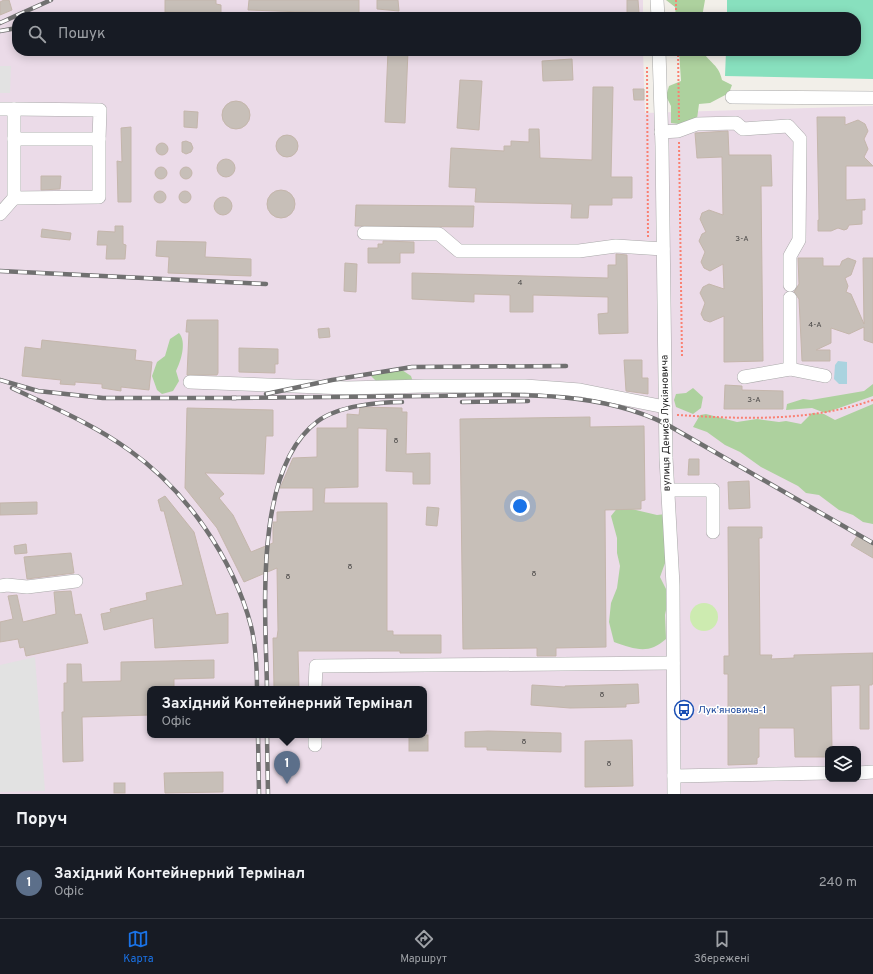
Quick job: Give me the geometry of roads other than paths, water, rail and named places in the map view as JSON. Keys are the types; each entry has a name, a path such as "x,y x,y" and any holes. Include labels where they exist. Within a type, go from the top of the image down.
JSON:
{"street":[{"path":"657,0 658,12"},
{"name":"вулиця Дениса Лукіяновича","path":"659,56 665,410 673,585 674,794"},
{"path":"732,97 873,98"},
{"path":"0,109 100,110 99,197 14,198"},
{"path":"0,214 14,198 14,109"},
{"path":"661,132 678,132 697,124 736,123 743,130 788,126 800,139 799,240 790,256 790,285"},
{"path":"14,139 99,139"},
{"path":"364,233 439,234 459,251 579,251 616,246 663,249"},
{"path":"790,298 790,369"},
{"path":"744,377 790,369 825,376"},
{"path":"190,382 347,388 525,386 580,390 665,410"},
{"path":"668,490 713,490 713,532"},
{"path":"0,586 27,587 76,581"},
{"path":"316,686 316,666 673,663"},
{"path":"861,772 873,772"},
{"path":"674,776 825,773"}],"water":[{"path":"838,361 847,362 847,384 839,384 834,379 835,365"}],"railway":[{"path":"24,12 51,0"},
{"path":"0,23 12,18"},
{"path":"0,31 12,29"},
{"path":"0,271 266,284"},
{"path":"266,394 332,380 412,367 566,366"},
{"path":"0,380 38,391 103,398 236,398"},
{"path":"12,388 72,416 129,450 150,466 188,505 220,551 243,601 254,641 257,686"},
{"path":"232,398 517,395 579,399 609,404 638,412 666,424 873,543"},
{"path":"462,402 528,401"},
{"path":"267,686 265,585 267,546 273,508 282,473 297,443 318,421 326,416 347,408 402,402"},
{"path":"258,738 259,794"},
{"path":"267,738 268,794"}],"place":[{"name":"Лук'яновича-1","path":"684,710"},
{"name":"Західний Контейнерний Термінал","path":"287,784"}]}
